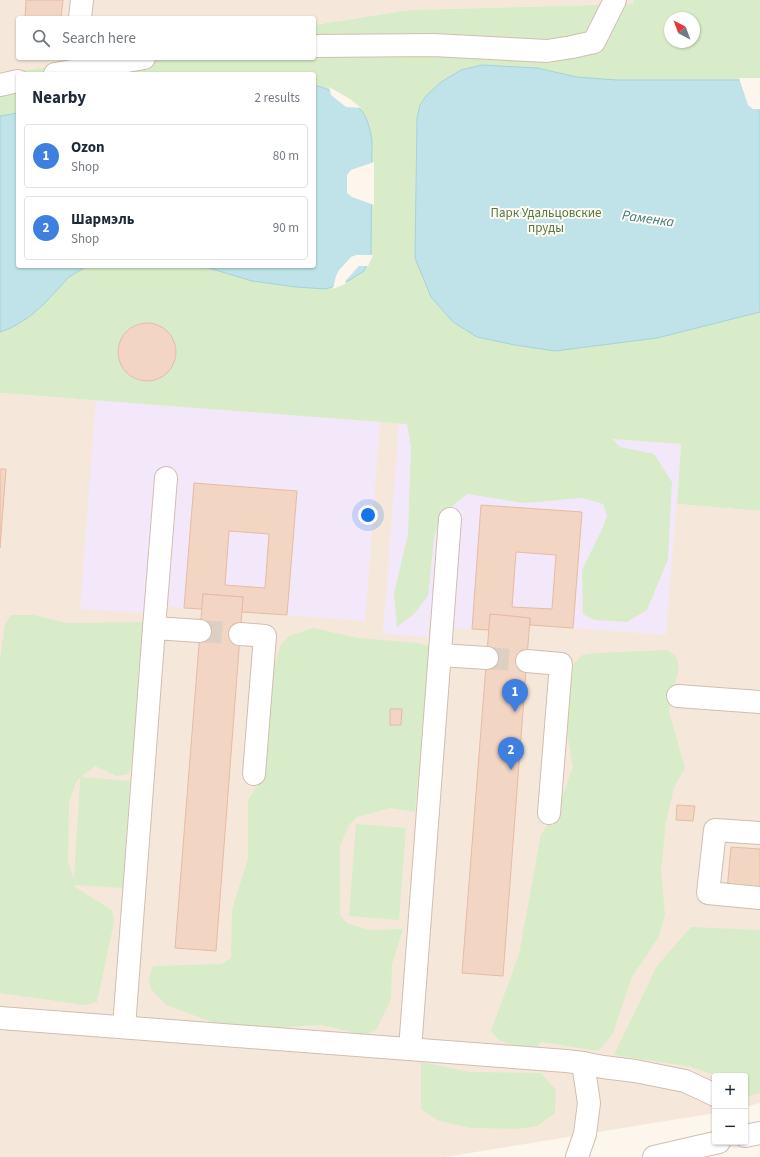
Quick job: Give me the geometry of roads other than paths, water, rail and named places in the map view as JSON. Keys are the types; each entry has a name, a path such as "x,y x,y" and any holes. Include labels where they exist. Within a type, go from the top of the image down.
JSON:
{"street":[{"path":"80,16 82,0"},
{"path":"316,46 433,45 547,51 554,50 594,42 616,0"},
{"path":"59,72 77,64 122,60"},
{"path":"0,85 16,81"},
{"path":"124,1027 166,478"},
{"path":"410,1049 450,519"},
{"path":"154,628 200,631"},
{"path":"240,634 265,636 254,774"},
{"path":"440,655 487,658"},
{"path":"527,661 560,664 549,813"},
{"path":"678,696 760,702"},
{"path":"760,833 715,830 708,893 760,898"},
{"path":"0,1018 583,1063 603,1068 635,1071 685,1081 712,1093"},
{"path":"577,1157 585,1134 589,1103 583,1063"},
{"path":"654,1157 712,1144"}],"water":[{"name":"Раменка","path":"482,65 537,68 577,77 617,80 760,80 760,312 657,338 555,351 477,337 453,322 431,297 415,258 417,118 420,105 426,96 441,82 461,70"},
{"path":"316,86 339,94 361,110 367,120 372,140 371,255 364,271 350,280 326,289 296,287 252,281 209,268 316,268"},
{"path":"16,113 16,268 84,268 69,277 44,304 29,317 11,328 0,332 0,116"}],"tunnel":[{"path":"200,631 240,634"},
{"path":"487,658 527,661"}],"place":[{"name":"Ozon","path":"515,712"},
{"name":"Шармэль","path":"511,770"}],"park label":[{"name":"Парк Удальцовские пруды","path":"546,220"}]}
